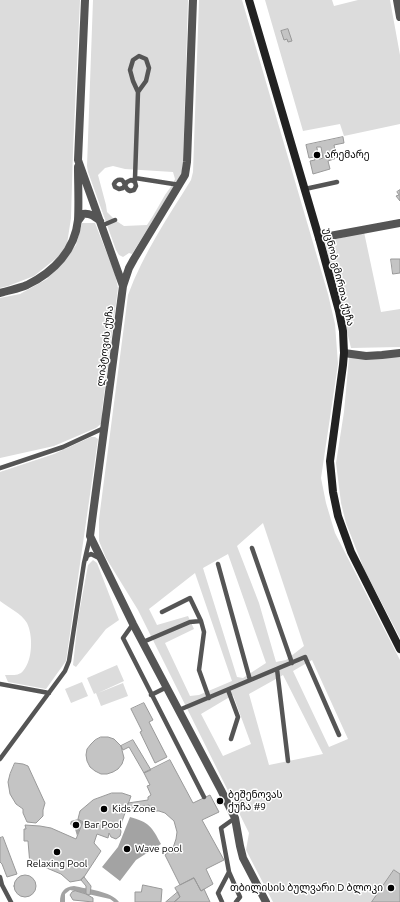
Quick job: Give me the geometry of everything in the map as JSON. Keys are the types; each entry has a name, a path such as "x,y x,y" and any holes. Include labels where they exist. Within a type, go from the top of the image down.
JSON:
{"main road":[{"name":"უცნობ გმირთა ქუჩა","path":"249,0 340,311 344,353 330,461 333,492 338,516 351,552 400,649"}],"street":[{"name":"ლიპტოვის ქუჩა","path":"85,0 78,160 123,286 90,536"},
{"path":"123,286 129,268 134,259 185,176 187,162 193,0"},
{"path":"397,0 400,17"},
{"path":"0,293 26,285 44,276 62,258 72,243 78,221 78,160"},
{"path":"78,221 83,214 88,214 94,216 101,223"},
{"path":"319,238 400,223"},
{"path":"114,259 126,264 134,259"},
{"path":"344,353 366,356 400,353"},
{"path":"90,536 133,624 235,818 243,858 266,902"}],"lane":[{"path":"138,92 146,81 149,68 146,60 139,56 133,60 130,70 138,92 134,179 136,184 134,190 130,191 125,185 127,182 134,179 180,185"},
{"path":"305,188 337,182"},
{"path":"101,223 115,220"},
{"path":"0,468 63,447 104,428"},
{"name":"ლიპტოვის ქუჩა","path":"0,759 65,671 69,661 84,563 90,536"},
{"path":"252,548 292,663"},
{"path":"84,563 91,554 102,560"},
{"path":"218,564 250,680"},
{"path":"162,612 190,598 204,632 199,670 209,698"},
{"path":"143,642 190,622 200,621"},
{"path":"133,624 122,638 204,798"},
{"path":"179,710 305,658 339,735"},
{"path":"277,669 288,761"},
{"path":"0,684 48,693"},
{"path":"151,695 167,687"},
{"path":"228,690 238,717 231,739"},
{"path":"235,818 221,828 229,872 240,897 236,902"},
{"path":"222,902 218,893 229,872"},
{"path":"0,878 11,902"}],"shaded area":[{"path":"0,0 80,0 71,218 67,244 59,256 34,276 0,288"},
{"path":"93,0 188,0 182,171 178,180 132,254 129,253 123,257 119,255 116,250 87,166","holes":["113,166 125,169 173,172 175,179 147,225 124,226 107,212 98,175 105,168"]},
{"path":"199,0 242,0 328,294 335,324 338,364 321,478 326,503 335,533 400,660 400,902 273,902 246,850 249,833 138,610 106,558 99,541 99,519 128,295 148,250 191,180 193,172","holes":["263,523 304,646 286,660 276,662 259,603 237,546","228,554 266,663 243,678 237,677 203,568","195,573 232,681 199,695 190,696 165,643 194,629 188,616 157,625 149,609","312,660 348,739 329,747 293,671","283,675 323,754 269,765 249,694","233,695 251,744 223,756 201,714"]},
{"path":"265,0 332,0 334,6 358,0 390,0 400,55 400,124 344,136 340,124 303,131"},
{"path":"82,223 95,223 115,274 118,288 102,410 102,423 96,428 54,446 0,458 0,298 20,294 47,279 76,245"},
{"path":"364,232 381,312 400,309 400,347 351,348 325,242"},
{"path":"400,353 400,638 364,569 346,523 341,503 336,463 344,412 349,357"},
{"path":"91,437 98,439 66,661 46,689 8,682 5,675 19,674 23,671 29,661 31,641 29,628 24,619 0,601 0,472 54,454"},
{"path":"93,560 97,563 119,620 106,629 76,667 73,665 78,619 88,565"},
{"path":"117,665 124,681 98,693 123,683 128,696 101,706 96,693 94,694 87,678"},
{"path":"82,682 88,696 71,703 65,689"},
{"path":"240,792 244,798 239,805 234,796"},
{"name":"Wave pool","path":"130,817 146,823 155,833 161,844 136,860 120,881 102,867 118,847"},
{"path":"78,819 83,822 77,836 75,829 70,824 71,821"},
{"path":"74,886 105,893 115,898 119,902 70,890 65,894 65,902 60,902 63,891"}],"building":[{"path":"288,29 292,41 288,42 287,39 284,40 281,31"},
{"path":"343,137 344,143 334,145 337,158 328,161 330,169 313,174 310,161 315,160 314,157 309,158 306,145","holes":["317,147 321,147 323,158 320,159"]},
{"path":"400,190 400,201 396,196 399,195 397,192"},
{"path":"391,259 400,259 400,273 393,274"},
{"path":"144,703 153,720 149,722 167,757 155,763 131,709"},
{"path":"101,737 114,739 121,746 124,758 118,769 107,774 101,774 90,767 86,755 87,749 91,744"},
{"path":"133,740 151,770 144,773 129,747 123,750 121,746"},
{"path":"170,760 193,803 210,795 219,812 202,820 224,860 206,869 213,884 201,891 194,878 180,885 165,855 173,848 176,839 177,832 174,821 165,813 159,811 149,811 149,805 126,809 128,803 148,800 148,797 151,795 147,786 150,785 144,773"},
{"path":"15,763 28,766 45,803 43,816 36,823 27,822 23,809 16,804 10,794 8,782"},
{"path":"112,793 122,793 131,796 120,827 120,836 116,839 111,837 109,833 108,838 97,834 94,843 101,851 81,880 70,882 61,874 42,866 30,865 28,841 24,841 24,829 26,829 25,825 51,828 76,839 83,822 78,819 80,811 93,800"},
{"path":"3,837 17,874 7,877 0,862 0,838"},
{"name":"თბილისის ბულვარი D ბლოკი","path":"394,870 400,874 400,902 372,902"},
{"path":"25,875 33,878 36,886 33,894 25,897 17,894 14,886 17,878"},
{"path":"84,877 91,886 90,895 86,894 86,886 81,880"},
{"path":"194,878 201,891 204,889 210,902 174,902 180,897 175,888"},
{"path":"143,885 162,889 161,902 135,902 135,892 141,892"},
{"path":"76,891 93,898 93,902 73,900 70,895 72,892"},
{"path":"178,892 180,897 174,902 166,902"}],"place":[{"name":"არემარე","path":"317,155"},
{"name":"ბეშენოვას ქუჩა #9","path":"220,801"},
{"name":"Kids Zone","path":"104,809"},
{"name":"Bar Pool","path":"76,825"},
{"name":"Wave pool","path":"127,849"},
{"name":"Relaxing Pool","path":"57,852"},
{"name":"თბილისის ბულვარი D ბლოკი","path":"391,888"}]}
